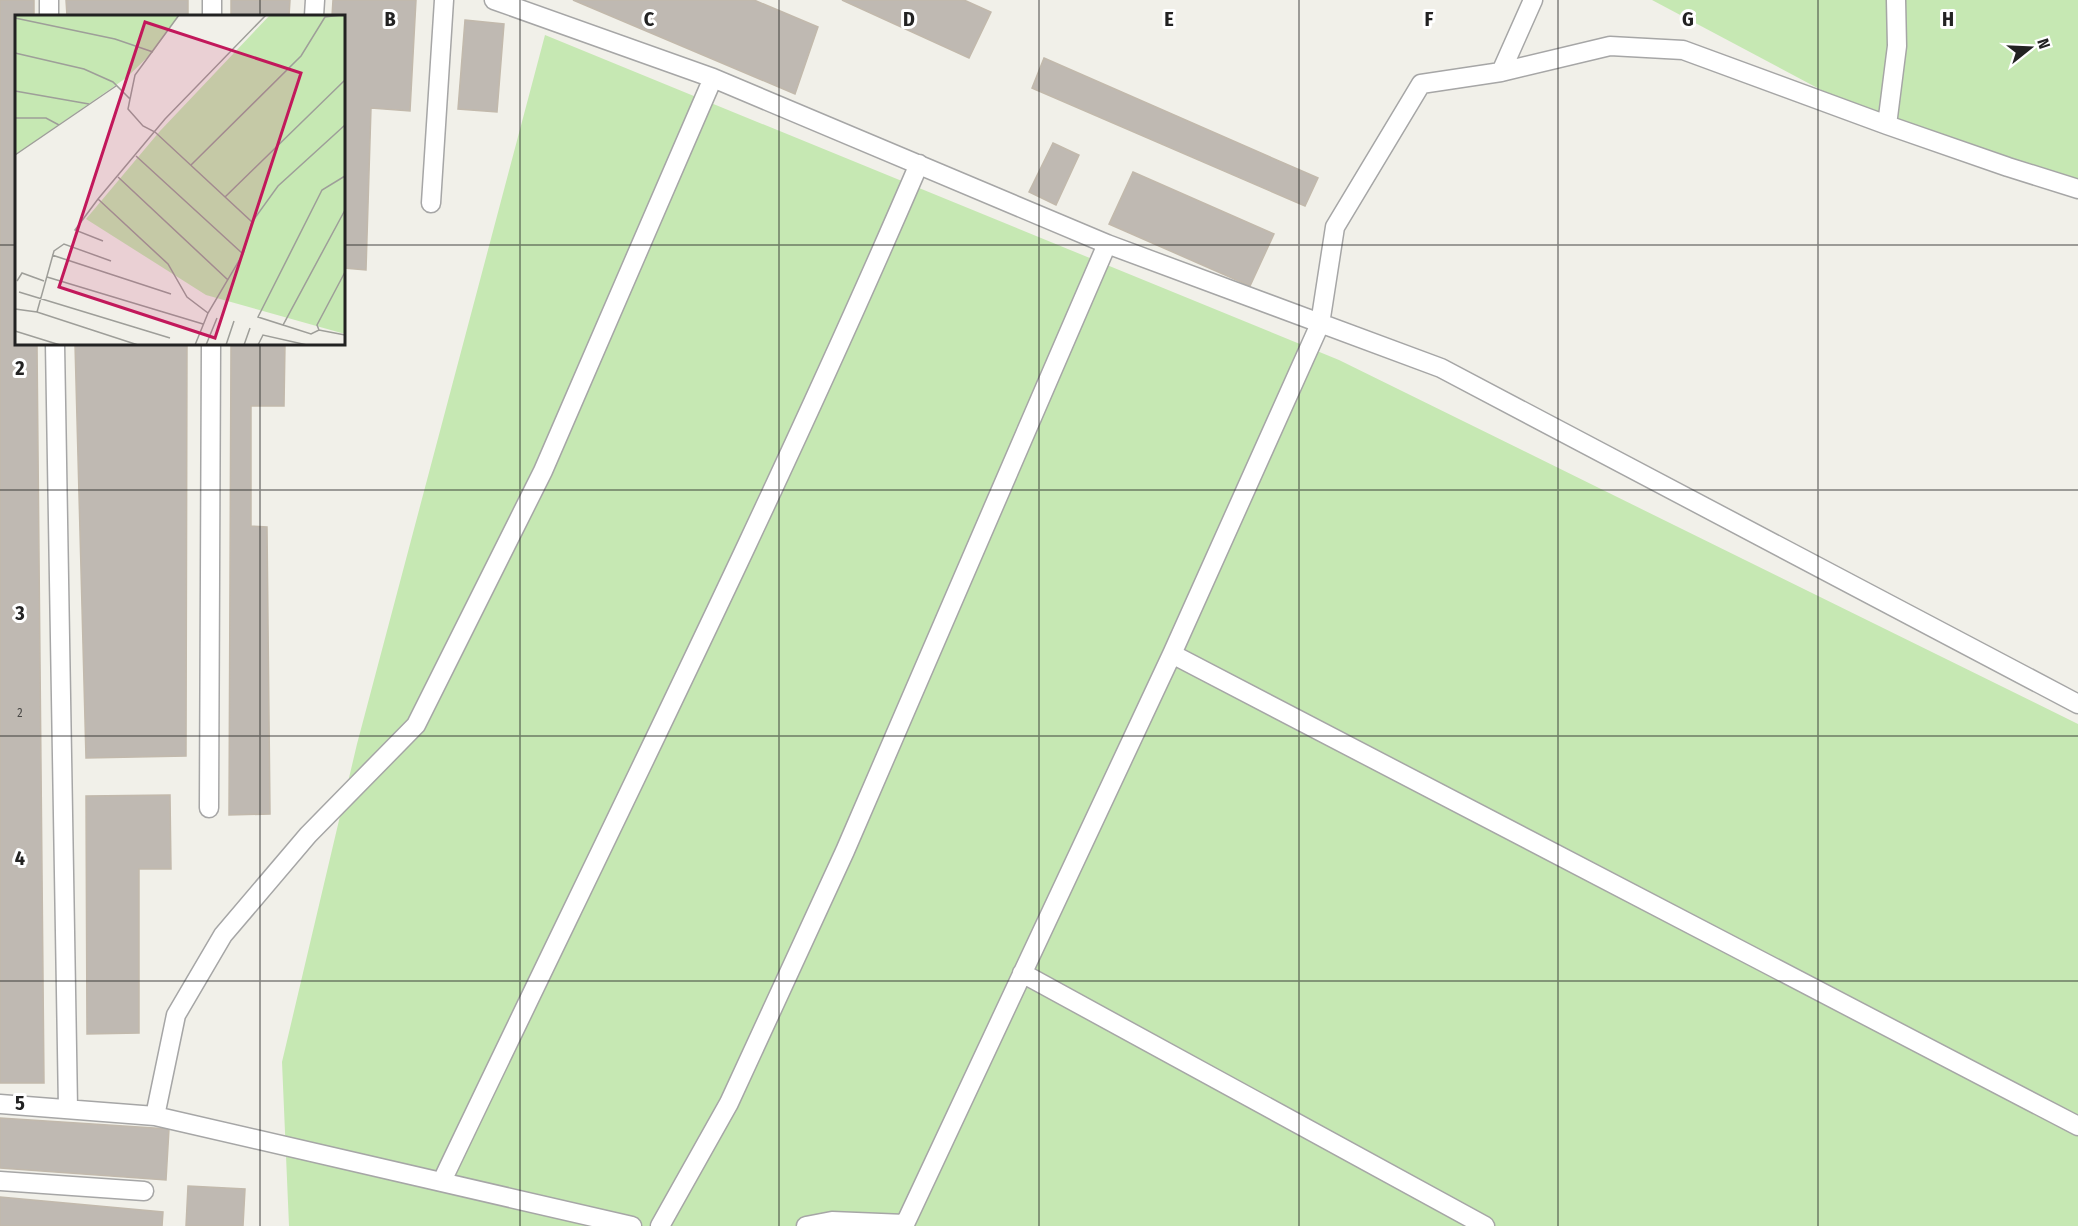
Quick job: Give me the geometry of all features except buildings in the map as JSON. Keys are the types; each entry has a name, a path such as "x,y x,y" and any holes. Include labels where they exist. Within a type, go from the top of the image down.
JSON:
{"lane":[{"path":"314,15 315,0"},
{"path":"431,203 444,0"},
{"path":"494,0 713,78 1107,244 1441,368 2078,704"},
{"path":"1501,72 1533,0"},
{"path":"1887,124 1897,46 1896,0"},
{"path":"806,1226 832,1221 908,1225 1172,654 1320,324 1335,227 1421,84 1501,72 1610,46 1683,50 2008,167 2078,189"},
{"path":"155,1116 176,1015 223,935 308,835 416,725 543,471 713,78"},
{"path":"442,1181 828,370 920,164"},
{"path":"660,1226 729,1103 845,851 1107,244"},
{"path":"55,345 68,1108"},
{"path":"209,808 211,345"},
{"path":"1172,654 2078,1126"},
{"path":"1023,973 1485,1226"},
{"path":"0,1104 155,1116 632,1226"},
{"path":"0,1181 144,1191"}],"green space":[{"path":"1652,0 2078,0 2078,189 1887,125"},
{"path":"545,35 1339,360 2078,724 2078,1226 289,1226 282,1062 357,744"}]}
